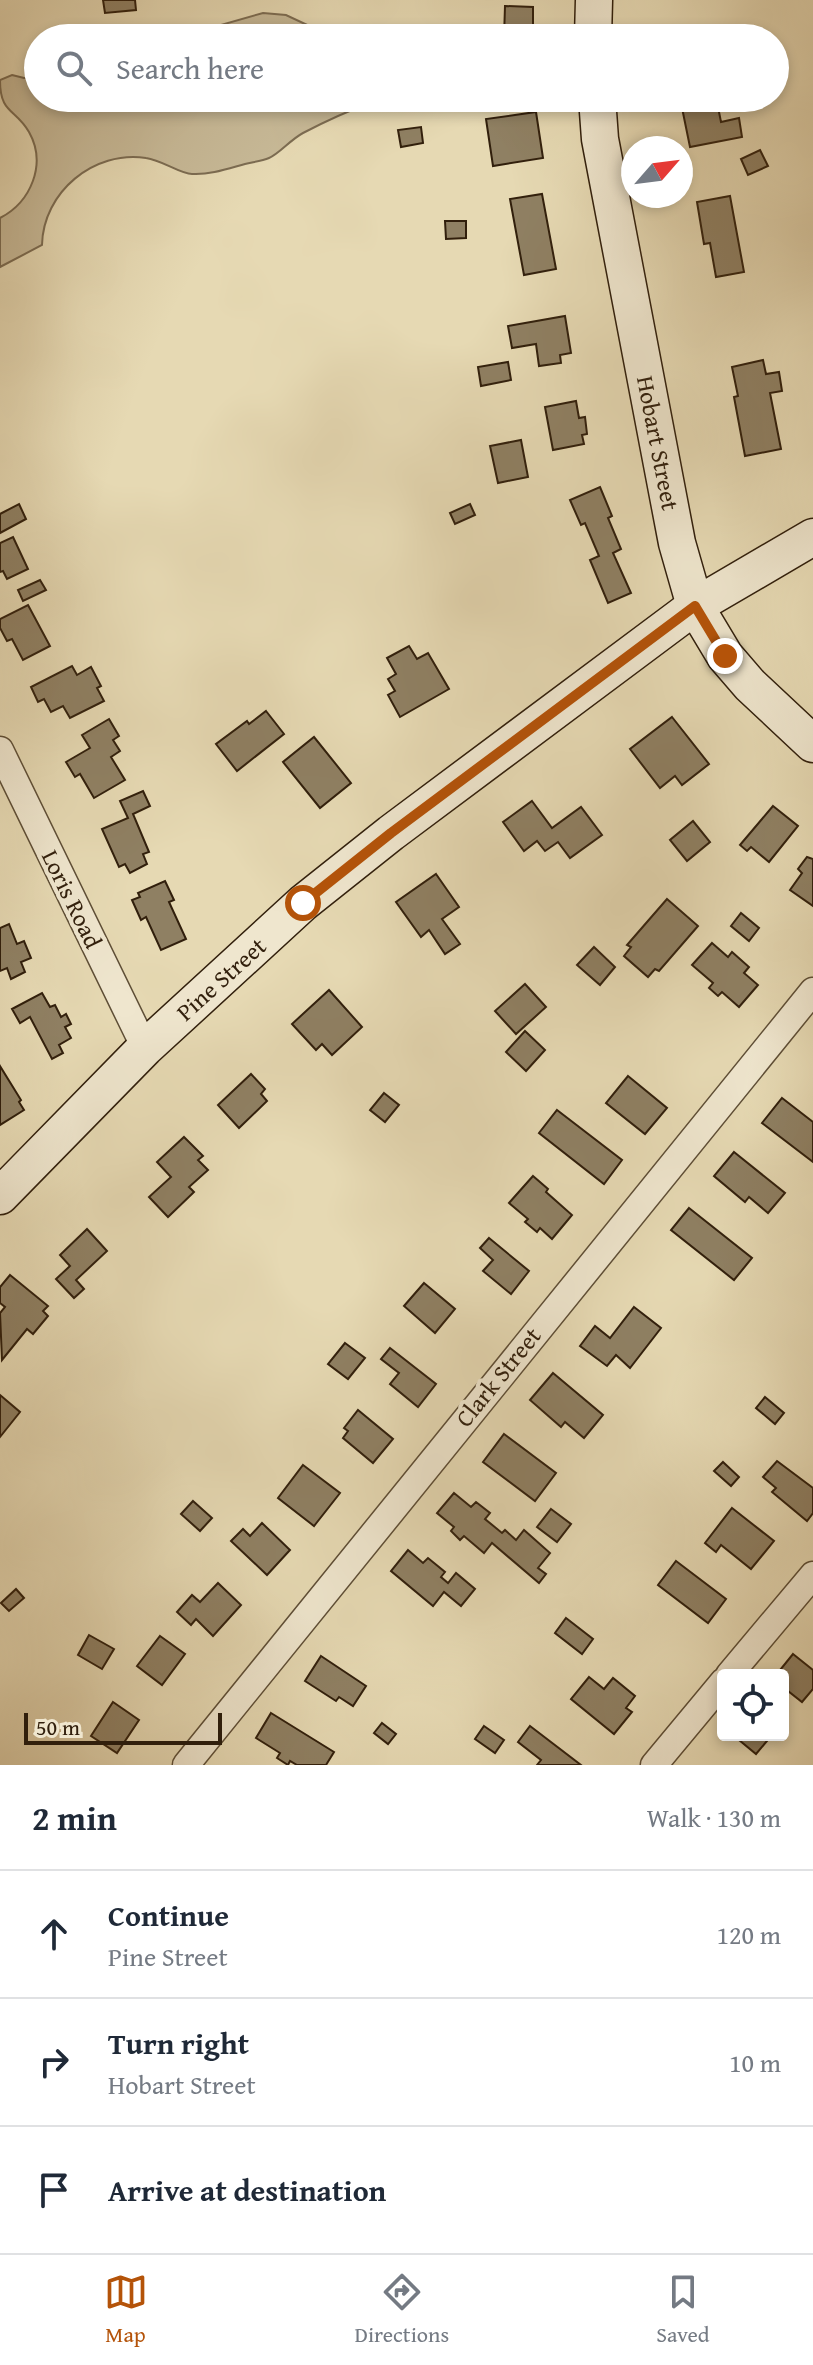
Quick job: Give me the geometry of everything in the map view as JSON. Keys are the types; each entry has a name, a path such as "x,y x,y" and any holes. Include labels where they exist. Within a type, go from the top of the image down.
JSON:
{"street":[{"path":"593,24 594,0"},
{"name":"Hobart Street","path":"598,112 600,139 671,512 695,606 725,656 750,685 813,744"},
{"name":"Pine Street","path":"0,1196 145,1048 303,903 391,833 695,606 813,537"},
{"name":"Loris Road","path":"0,750 145,1048"},
{"name":"Clark Street","path":"186,1765 813,991"},
{"path":"734,1669 813,1575"},
{"path":"654,1765 717,1689"}],"shaded area":[{"path":"263,13 286,15 305,24 224,24"},
{"path":"12,75 24,78 24,112 348,112 298,136 269,158 218,171 187,173 152,159 127,157 91,168 62,192 51,208 42,245 0,267 0,218 28,192 36,169 36,157 29,132 5,105 0,80"}],"building":[{"path":"103,0 135,0 136,10 105,13"},
{"path":"505,6 533,7 533,24 504,24"},
{"path":"536,112 543,158 493,166 486,119"},
{"path":"683,112 719,112 721,122 739,118 742,137 693,146 693,136 688,136"},
{"path":"421,127 423,143 401,147 398,130"},
{"path":"760,150 768,166 748,175 741,159"},
{"path":"542,194 556,269 524,275 510,199"},
{"path":"730,196 744,272 716,277 710,243 704,244 697,202"},
{"path":"445,221 466,221 466,238 446,239"},
{"path":"565,316 571,353 560,355 561,363 539,366 536,344 512,348 508,326"},
{"path":"763,360 766,374 779,372 782,391 770,393 781,449 745,456 732,367"},
{"path":"508,362 511,380 481,386 478,367"},
{"path":"576,401 579,418 585,417 587,434 582,435 584,444 553,450 545,407"},
{"path":"521,440 528,477 498,483 490,446"},
{"path":"600,487 621,549 613,553 631,593 608,603 590,560 599,556 585,523 581,525 570,500"},
{"path":"19,504 26,519 0,533 0,514"},
{"path":"470,504 475,515 455,524 450,513"},
{"path":"13,537 28,569 7,579 3,571 0,572 0,543"},
{"path":"40,580 46,590 23,601 18,590"},
{"path":"28,605 50,646 23,660 12,639 7,641 0,628 0,619"},
{"path":"409,646 417,659 428,653 449,689 400,717 388,695 395,691 388,679 396,674 387,658"},
{"path":"72,666 77,675 91,667 101,686 97,688 104,701 70,718 63,706 51,712 44,699 38,702 31,687"},
{"path":"266,711 284,734 237,771 216,744"},
{"path":"672,717 709,764 682,785 675,776 660,788 630,749"},
{"path":"109,719 119,736 113,740 120,751 111,757 125,780 94,798 80,774 75,777 66,762 90,748 82,735"},
{"path":"314,737 351,783 320,808 283,762"},
{"path":"143,791 150,806 133,814 149,852 143,854 147,864 130,873 125,864 119,867 102,829 128,818 120,801"},
{"path":"532,801 552,828 581,807 602,835 570,858 558,842 545,851 537,841 524,851 503,822"},
{"path":"773,806 798,826 769,862 751,847 747,851 740,845"},
{"path":"693,821 710,842 687,861 670,840"},
{"path":"807,857 813,859 813,906 790,890 802,873 798,869"},
{"path":"436,874 459,907 442,919 460,944 445,954 429,930 421,937 396,902"},
{"path":"165,881 174,900 169,902 186,939 161,950 146,917 141,920 132,900 140,897 138,893"},
{"path":"667,899 698,926 659,971 655,969 648,977 624,956 631,947 627,945"},
{"path":"741,913 759,928 749,941 731,926"},
{"path":"9,924 17,944 24,941 31,958 21,962 25,972 11,979 7,968 0,971 0,928"},
{"path":"712,943 728,957 732,952 749,967 744,973 758,985 739,1007 722,992 718,996 709,988 713,983 692,965"},
{"path":"594,947 615,967 600,985 577,965"},
{"path":"525,984 546,1007 516,1034 495,1011"},
{"path":"329,990 362,1027 332,1055 322,1044 316,1050 292,1024"},
{"path":"42,993 50,1007 55,1005 61,1017 66,1014 71,1024 65,1027 71,1038 59,1045 63,1053 52,1059 30,1017 20,1023 12,1009"},
{"path":"525,1031 545,1050 526,1071 506,1052"},
{"path":"0,1066 24,1110 0,1125"},
{"path":"251,1074 265,1089 261,1094 267,1101 239,1128 218,1105"},
{"path":"628,1076 667,1108 645,1134 606,1103"},
{"path":"384,1093 399,1105 385,1122 370,1110"},
{"path":"782,1098 813,1122 813,1162 762,1123"},
{"path":"557,1110 622,1160 604,1184 539,1133"},
{"path":"184,1137 203,1156 198,1160 208,1170 189,1187 194,1192 168,1217 149,1197 171,1177 157,1162"},
{"path":"734,1152 785,1193 768,1213 749,1197 745,1202 714,1176"},
{"path":"533,1176 572,1215 552,1239 540,1228 537,1232 525,1222 528,1219 509,1203"},
{"path":"689,1208 752,1258 734,1280 671,1230"},
{"path":"87,1229 107,1251 76,1280 84,1289 74,1298 56,1279 70,1266 60,1255"},
{"path":"489,1238 529,1271 511,1294 483,1271 493,1260 480,1248"},
{"path":"10,1275 48,1306 43,1311 48,1316 33,1334 27,1329 2,1360 0,1313 5,1307 0,1303 0,1287"},
{"path":"424,1283 455,1309 435,1333 404,1306"},
{"path":"634,1307 661,1328 630,1368 616,1355 607,1366 580,1346 595,1326 610,1338"},
{"path":"345,1343 365,1358 348,1379 328,1364"},
{"path":"390,1348 436,1384 418,1407 390,1384 399,1373 381,1359"},
{"path":"553,1373 603,1415 584,1438 565,1422 561,1427 530,1400"},
{"path":"0,1395 20,1412 0,1437"},
{"path":"765,1397 784,1413 775,1424 756,1408"},
{"path":"358,1410 393,1439 373,1463 343,1438 348,1431 344,1428"},
{"path":"504,1434 556,1473 535,1501 483,1462"},
{"path":"777,1461 813,1488 813,1513 807,1521 772,1492 776,1488 763,1477"},
{"path":"723,1462 739,1477 731,1486 714,1471"},
{"path":"303,1465 340,1493 314,1526 278,1498"},
{"path":"454,1493 471,1507 476,1502 490,1513 485,1519 502,1533 505,1530 516,1540 524,1530 550,1553 538,1568 546,1574 539,1583 492,1543 484,1553 464,1536 460,1540 451,1531 454,1527 437,1513"},
{"path":"193,1501 212,1518 200,1531 181,1514"},
{"path":"732,1508 774,1541 751,1569 721,1545 716,1552 705,1543"},
{"path":"551,1509 571,1524 557,1542 537,1527"},
{"path":"262,1523 290,1550 267,1575 231,1541 243,1529 250,1536"},
{"path":"408,1550 423,1563 428,1558 445,1572 441,1577 448,1583 456,1573 475,1589 461,1606 444,1592 433,1606 391,1571"},
{"path":"676,1561 726,1599 708,1623 658,1585"},
{"path":"218,1583 241,1605 213,1636 196,1619 191,1625 177,1612 192,1595 200,1602"},
{"path":"16,1589 24,1598 9,1611 1,1603"},
{"path":"566,1618 593,1639 582,1654 555,1633"},
{"path":"89,1635 114,1649 102,1669 78,1655"},
{"path":"160,1636 185,1654 162,1685 137,1666"},
{"path":"793,1654 813,1670 813,1689 802,1702 789,1692 789,1669 781,1669"},
{"path":"321,1656 366,1686 353,1706 339,1697 336,1701 305,1681"},
{"path":"589,1677 604,1689 613,1678 635,1696 626,1708 632,1712 614,1734 571,1699"},
{"path":"113,1702 139,1720 117,1753 91,1736"},
{"path":"271,1713 334,1752 326,1765 297,1765 290,1761 288,1765 277,1758 280,1753 256,1738"},
{"path":"382,1723 396,1734 388,1744 374,1733"},
{"path":"484,1726 504,1740 495,1753 475,1739"},
{"path":"530,1726 581,1765 537,1765 541,1760 518,1742"},
{"path":"740,1741 767,1741 756,1754"}],"route":[{"path":"303,903 391,833 695,606 725,656"}]}
